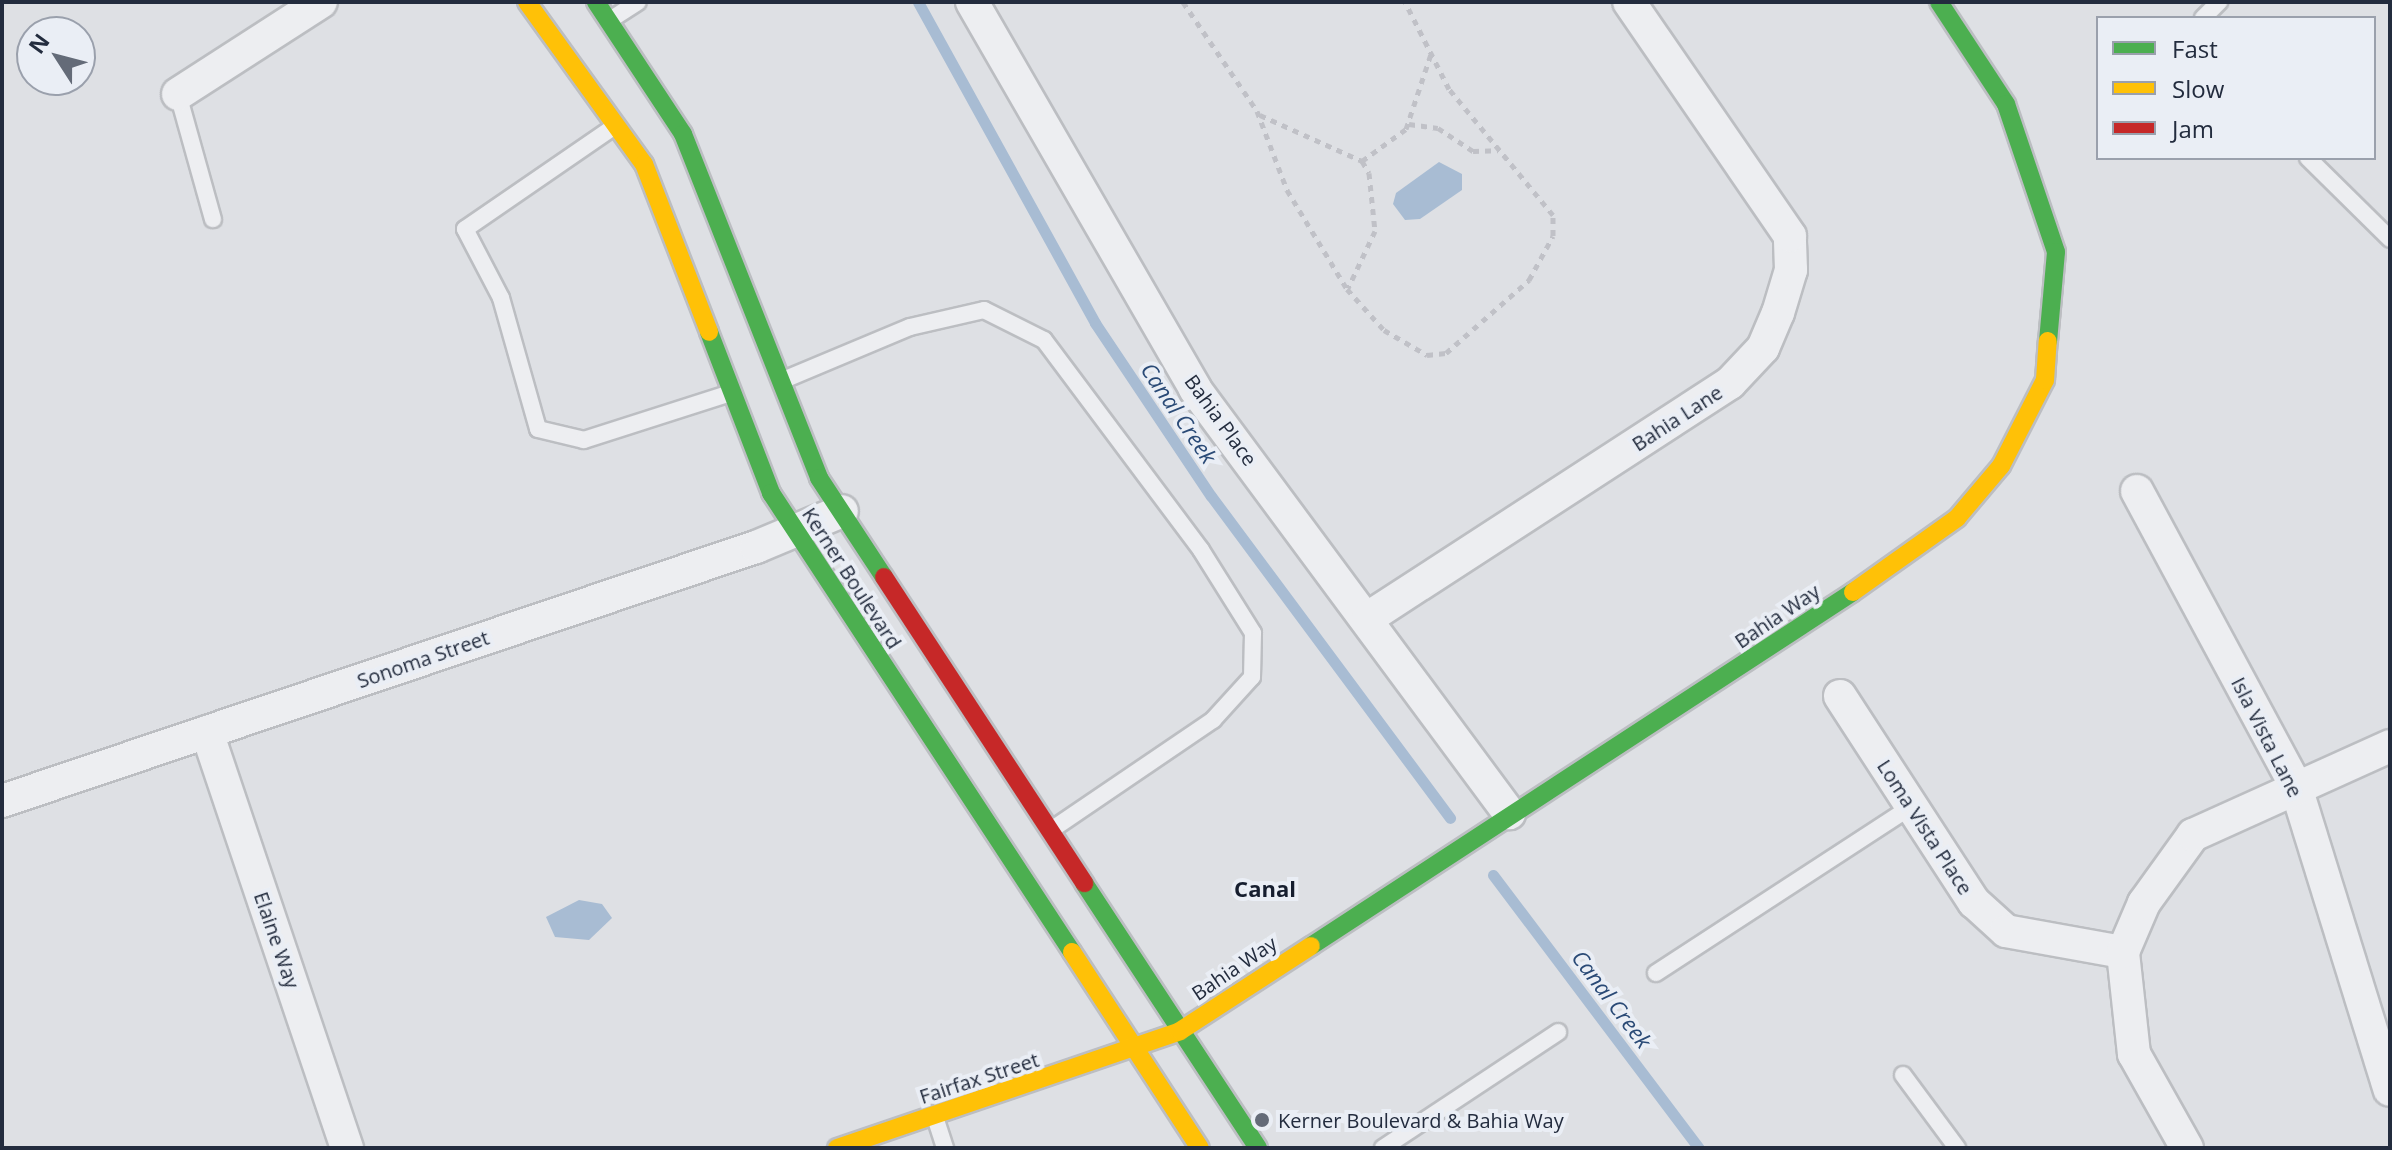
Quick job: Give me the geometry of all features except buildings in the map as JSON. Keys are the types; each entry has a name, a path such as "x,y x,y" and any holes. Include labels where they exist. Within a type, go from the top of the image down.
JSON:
{"street":[{"path":"178,94 321,2"},
{"name":"Kerner Boulevard","path":"527,2 618,123 644,164 771,493 1200,1148"},
{"name":"Kerner Boulevard","path":"596,2 683,134 819,478 1258,1148"},
{"name":"Bahia Place","path":"972,2 1195,389 1368,618 1509,813"},
{"name":"Bahia Lane","path":"1368,618 1730,383 1763,348 1778,313 1791,270 1790,236 1629,2"},
{"name":"Bahia Way","path":"1135,1049 1180,1031 1509,813 1793,634 1957,518 2023,430 2045,380 2056,252 2006,104 1939,2"},
{"name":"Isla Vista Lane","path":"2137,491 2295,784 2390,1090"},
{"name":"Sonoma Street","path":"2,801 756,547 793,528 842,511"},
{"name":"Loma Vista Place","path":"1840,696 1974,902 2006,931 2123,952"},
{"name":"Elaine Way","path":"207,732 347,1148"},
{"path":"2187,1148 2134,1054 2123,952 2144,903 2193,835 2295,784 2390,746"},
{"name":"Fairfax Street","path":"837,1148 1135,1049"}],"lane":[{"path":"609,21 638,2"},
{"path":"178,94 213,219"},
{"path":"618,123 465,229 501,298 538,429 584,440 732,393"},
{"path":"2310,160 2390,239"},
{"path":"781,381 910,327 984,310 1044,340 1201,550 1253,633 1252,677 1213,720 1050,831"},
{"path":"1656,973 1911,807"},
{"path":"1383,1148 1558,1032"},
{"path":"1903,1075 1957,1148"},
{"path":"934,1116 945,1148"}],"path":[{"path":"1183,2 1260,115 1287,190 1347,289 1384,330 1427,355 1446,353 1506,303 1545,256 1553,215 1449,89 1405,2"},
{"path":"1362,161 1409,124 1431,52"},
{"path":"1260,115 1362,161"},
{"path":"1409,124 1438,128 1473,151 1498,150"},
{"path":"1347,289 1375,231 1362,161"}],"water":[{"path":"1439,162 1462,174 1462,190 1420,219 1405,220 1393,204 1396,193"},
{"path":"579,900 602,904 612,918 589,940 555,937 546,917"}],"waterway":[{"name":"Canal Creek","path":"918,2 1095,323 1211,496 1450,818"},
{"name":"Canal Creek","path":"1493,875 1699,1148"}],"traffic: fast":[{"path":"596,2 683,134 819,478 884,577"},
{"path":"1939,2 2006,104 2056,252 2048,341"},
{"path":"709,332 771,493 1072,952"},
{"path":"1311,946 1853,592"},
{"path":"1084,883 1258,1148"}],"traffic: slow":[{"path":"527,2 644,164 709,332"},
{"path":"1853,592 1957,518 2001,466 2045,380 2048,341"},
{"path":"837,1148 1180,1031 1311,946"},
{"path":"1072,952 1200,1148"}],"traffic: jam":[{"path":"884,577 1084,883"}],"place":[{"name":"Kerner Boulevard & Bahia Way","path":"1262,1120"}],"district":[{"name":"Canal","path":"1265,889"}]}
